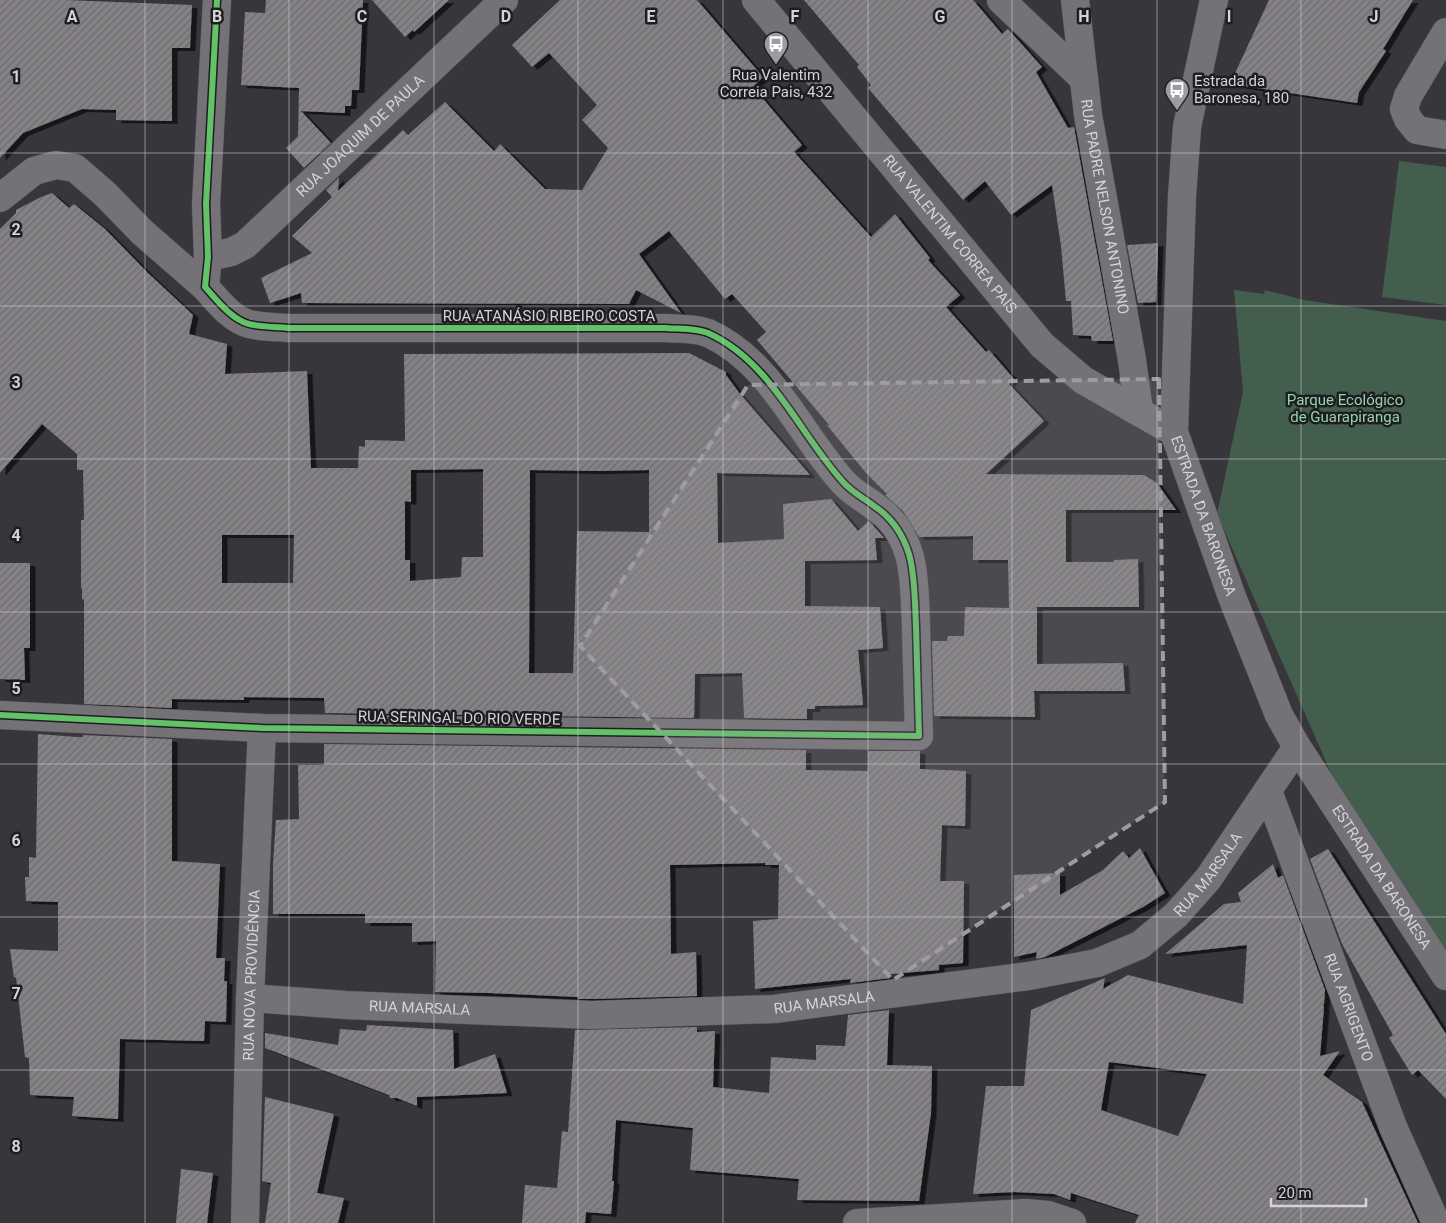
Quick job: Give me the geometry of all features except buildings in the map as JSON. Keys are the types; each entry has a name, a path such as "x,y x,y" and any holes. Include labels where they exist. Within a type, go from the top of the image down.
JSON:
{"street":[{"path":"205,286 208,258 206,204 217,0"},
{"name":"RUA JOAQUIM DE PAULA","path":"208,258 231,252 244,245 504,0"},
{"name":"RUA VALENTIM CORREA PAIS","path":"756,0 1042,346 1083,380 1174,432"},
{"path":"1001,0 1084,78"},
{"name":"RUA PADRE NELSON ANTONINO","path":"1076,0 1088,115 1132,360 1139,412"},
{"name":"ESTRADA DA BARONESA","path":"1214,0 1188,127 1182,196 1174,432 1236,606 1279,715 1297,747 1446,976"},
{"path":"1437,134 1417,130 1408,119 1404,109 1408,96 1446,32"},
{"name":"RUA ATANÁSIO RIBEIRO COSTA","path":"0,198 34,172 56,165 75,168 105,194 142,232 205,286 234,316 248,324 278,327 666,328 706,332 733,348 762,374 785,402 830,467 859,496 884,513 904,541 909,556 915,603 919,736"},
{"name":"RUA SERINGAL DO RIO VERDE","path":"0,715 262,728 919,736"},
{"name":"RUA NOVA PROVIDÊNCIA","path":"245,1223 250,998 262,728"},
{"name":"RUA MARSALA","path":"250,998 345,1005 592,1015 774,1009 1029,976 1097,963 1140,945 1176,915 1208,879 1297,747"},
{"name":"RUA AGRIGENTO","path":"1268,791 1393,1127 1436,1223"},
{"path":"857,1223 1026,1213 1048,1215 1072,1223"}],"highlighted area":[{"path":"1159,379 1165,802 893,980 580,646 748,385"}],"green space":[{"path":"1399,161 1446,167 1446,305 1382,297"},
{"name":"Parque Ecológico de Guarapiranga","path":"1234,290 1264,294 1265,290 1304,300 1446,321 1446,960 1346,807 1217,514 1243,392"}],"cycle path":[{"path":"0,715 262,728 919,736 914,590 911,562 903,540 896,527 886,515 844,483 767,380 750,362 730,346 708,333 693,329 268,327 242,322 219,303 205,287 208,257 206,204 217,0"}],"place":[{"name":"Rua Valentim Correia Pais, 432","path":"776,65"},
{"name":"Estrada da Baronesa, 180","path":"1177,111"}]}
